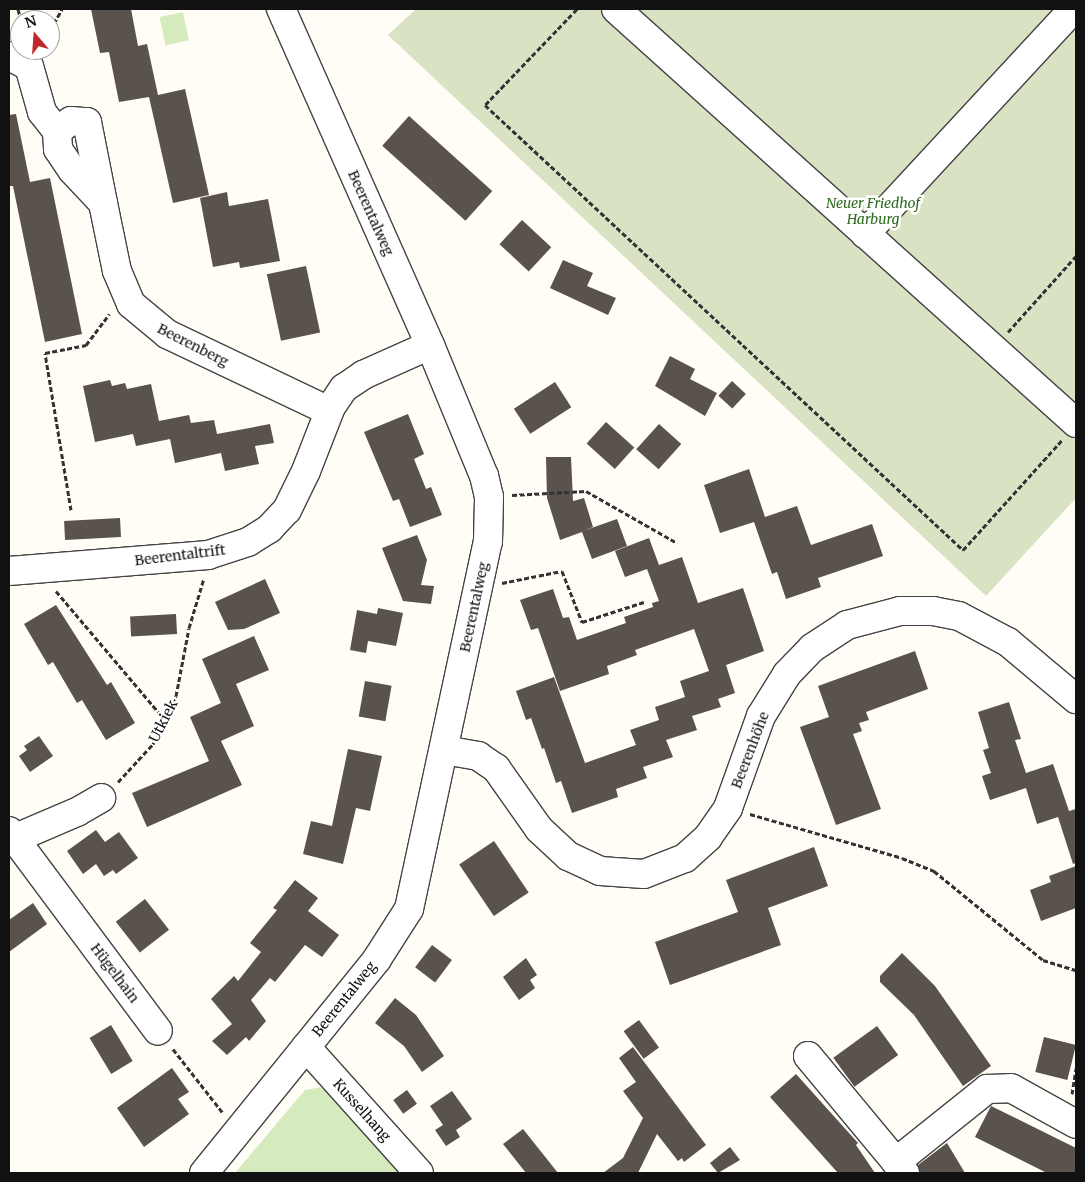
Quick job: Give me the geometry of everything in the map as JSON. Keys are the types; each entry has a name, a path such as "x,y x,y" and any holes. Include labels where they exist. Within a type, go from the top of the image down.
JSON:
{"street":[{"name":"Beerentalweg","path":"204,1173 377,959 409,909 488,542 489,497 484,476 430,346 281,9"},
{"path":"616,9 992,349 1076,422"},
{"path":"865,234 1073,9"},
{"name":"Beerenberg","path":"9,56 29,66 42,112 57,132 71,121 86,122 103,203 126,294 147,321 167,334 330,411"},
{"name":"Beerentaltrift","path":"9,571 208,555 248,542 278,520 306,471 337,396 352,382 430,346"},
{"name":"Beerenhöhe","path":"444,750 467,752 487,760 501,774 551,841 582,863 615,874 644,874 685,858 708,837 728,808 762,716 787,674 823,640 863,618 918,610 958,616 1008,642 1076,699"},
{"path":"11,837 77,812 101,798"},
{"name":"Hügelhain","path":"11,837 158,1031"},
{"name":"Kusselhang","path":"306,1047 419,1173"},
{"path":"808,1056 900,1168 987,1089 1011,1088 1076,1124"}],"path":[{"path":"577,9 485,104 963,550 1076,422"},
{"path":"992,349 1076,256"},
{"path":"71,510 45,354 86,345 126,294"},
{"path":"489,497 586,491 677,543"},
{"name":"Utkiek","path":"101,798 153,744 176,696 189,628 208,555"},
{"path":"496,585 562,571 582,622 644,602"},
{"path":"58,594 165,720"},
{"path":"728,808 902,858 934,871 1042,960 1076,970"},
{"path":"158,1031 224,1114"}],"green space":[{"name":"Neuer Friedhof Harburg","path":"416,9 1076,9 1076,498 986,596 388,35"},
{"path":"183,12 189,40 166,45 160,17"},
{"path":"339,1084 419,1173 235,1173 305,1090"}],"building":[{"path":"91,9 131,9 138,46 147,44 158,95 185,89 209,195 173,203 149,97 119,102 109,52 100,53"},
{"path":"16,114 30,182 50,178 82,334 45,342 13,186 9,186 9,115"},
{"path":"409,116 492,191 465,221 382,146"},
{"path":"227,192 229,206 268,199 280,261 240,268 239,262 213,267 200,198"},
{"path":"522,220 551,247 529,271 499,244"},
{"path":"563,260 593,273 587,286 616,298 608,315 550,288"},
{"path":"306,266 320,333 281,341 267,274"},
{"path":"670,356 695,369 690,379 717,393 705,416 655,386"},
{"path":"110,380 112,386 125,383 127,389 151,384 159,421 189,415 191,423 214,420 217,434 270,424 274,443 255,446 259,464 225,471 221,453 175,463 170,439 136,446 133,434 95,442 83,386"},
{"path":"732,381 746,394 732,409 718,396"},
{"path":"555,382 571,407 530,434 514,409"},
{"path":"408,414 424,454 414,459 426,489 431,487 442,515 410,527 399,499 393,501 364,432"},
{"path":"606,422 634,447 615,469 587,444"},
{"path":"659,424 681,444 659,469 636,449"},
{"path":"546,457 571,457 573,501 584,498 593,527 583,531 617,519 627,546 592,559 582,532 560,540 547,498"},
{"path":"749,469 765,517 797,506 811,545 872,524 883,556 818,578 821,587 786,599 777,572 772,574 754,522 720,533 704,485"},
{"path":"120,518 121,537 65,540 64,521"},
{"path":"417,535 427,560 421,585 434,586 431,604 403,601 382,548"},
{"path":"649,538 659,565 682,557 698,603 743,588 764,651 726,665 735,693 718,699 721,707 692,716 697,730 666,740 673,757 643,767 647,778 616,789 618,797 572,813 561,781 556,783 531,718 526,720 516,691 554,677 585,763 636,745 630,730 659,720 655,707 685,697 680,681 709,671 694,629 635,650 637,655 607,666 609,674 560,691 538,628 531,630 520,600 553,589 563,618 569,617 577,640 626,623 624,617 653,607 652,603 659,601 647,569 625,577 615,551"},
{"path":"265,579 280,613 244,629 228,630 215,602"},
{"path":"56,605 107,685 111,682 135,723 106,740 82,700 77,703 53,662 48,665 24,624"},
{"path":"378,608 403,613 396,646 368,641 366,653 350,650 357,610 377,614"},
{"path":"176,614 177,634 131,636 130,616"},
{"path":"254,636 269,670 236,684 254,726 221,741 242,785 147,827 132,793 209,761 190,717 221,703 202,659"},
{"path":"915,651 928,689 866,712 869,720 859,723 862,731 853,734 881,809 836,825 800,727 829,717 818,686"},
{"path":"365,681 392,686 385,721 359,716"},
{"path":"1009,702 1021,739 1015,740 1026,773 1053,764 1069,811 1076,809 1076,863 1073,864 1058,817 1037,824 1026,788 990,800 982,776 991,773 983,750 989,748 978,712"},
{"path":"39,736 53,756 30,772 19,756 27,750 24,746"},
{"path":"348,749 382,756 370,811 356,808 343,864 303,854 311,821 332,826"},
{"path":"96,830 105,842 119,832 138,858 116,874 113,870 104,876 96,864 83,874 67,851"},
{"path":"494,841 529,892 494,916 459,864"},
{"path":"814,847 828,886 768,908 781,945 670,985 655,942 738,912 726,880"},
{"path":"1076,866 1076,908 1041,921 1030,890 1051,882 1049,876"},
{"path":"295,880 318,898 308,911 339,935 322,957 305,945 275,982 270,978 251,1000 266,1021 249,1041 246,1037 227,1055 212,1041 232,1024 211,999 234,976 238,981 261,952 250,943 277,910 273,908"},
{"path":"145,899 169,930 140,953 116,922"},
{"path":"33,903 47,924 9,952 9,920"},
{"path":"432,945 452,960 435,982 415,967"},
{"path":"902,953 935,986 991,1066 963,1086 914,1015 880,982 880,976"},
{"path":"526,958 537,975 530,980 535,988 519,1000 503,977"},
{"path":"395,998 416,1015 444,1056 422,1072 404,1046 375,1023"},
{"path":"639,1020 659,1048 644,1059 624,1031"},
{"path":"111,1025 133,1061 111,1074 90,1038"},
{"path":"877,1026 898,1055 854,1087 833,1058"},
{"path":"1044,1037 1076,1045 1067,1080 1035,1072"},
{"path":"633,1047 706,1145 684,1162 682,1158 678,1161 657,1134 638,1173 603,1173 623,1158 643,1118 623,1091 636,1082 619,1058"},
{"path":"172,1068 189,1092 178,1099 189,1114 144,1147 117,1108"},
{"path":"796,1074 858,1143 856,1145 875,1173 838,1173 770,1097"},
{"path":"407,1090 417,1104 403,1114 393,1100"},
{"path":"452,1091 472,1119 456,1130 460,1137 446,1146 435,1130 443,1125 430,1106"},
{"path":"991,1106 1076,1148 1076,1173 1047,1173 975,1137"},
{"path":"523,1129 558,1173 526,1173 503,1144"},
{"path":"947,1143 965,1173 920,1173 918,1165"},
{"path":"730,1147 740,1160 718,1173 710,1163"}]}
